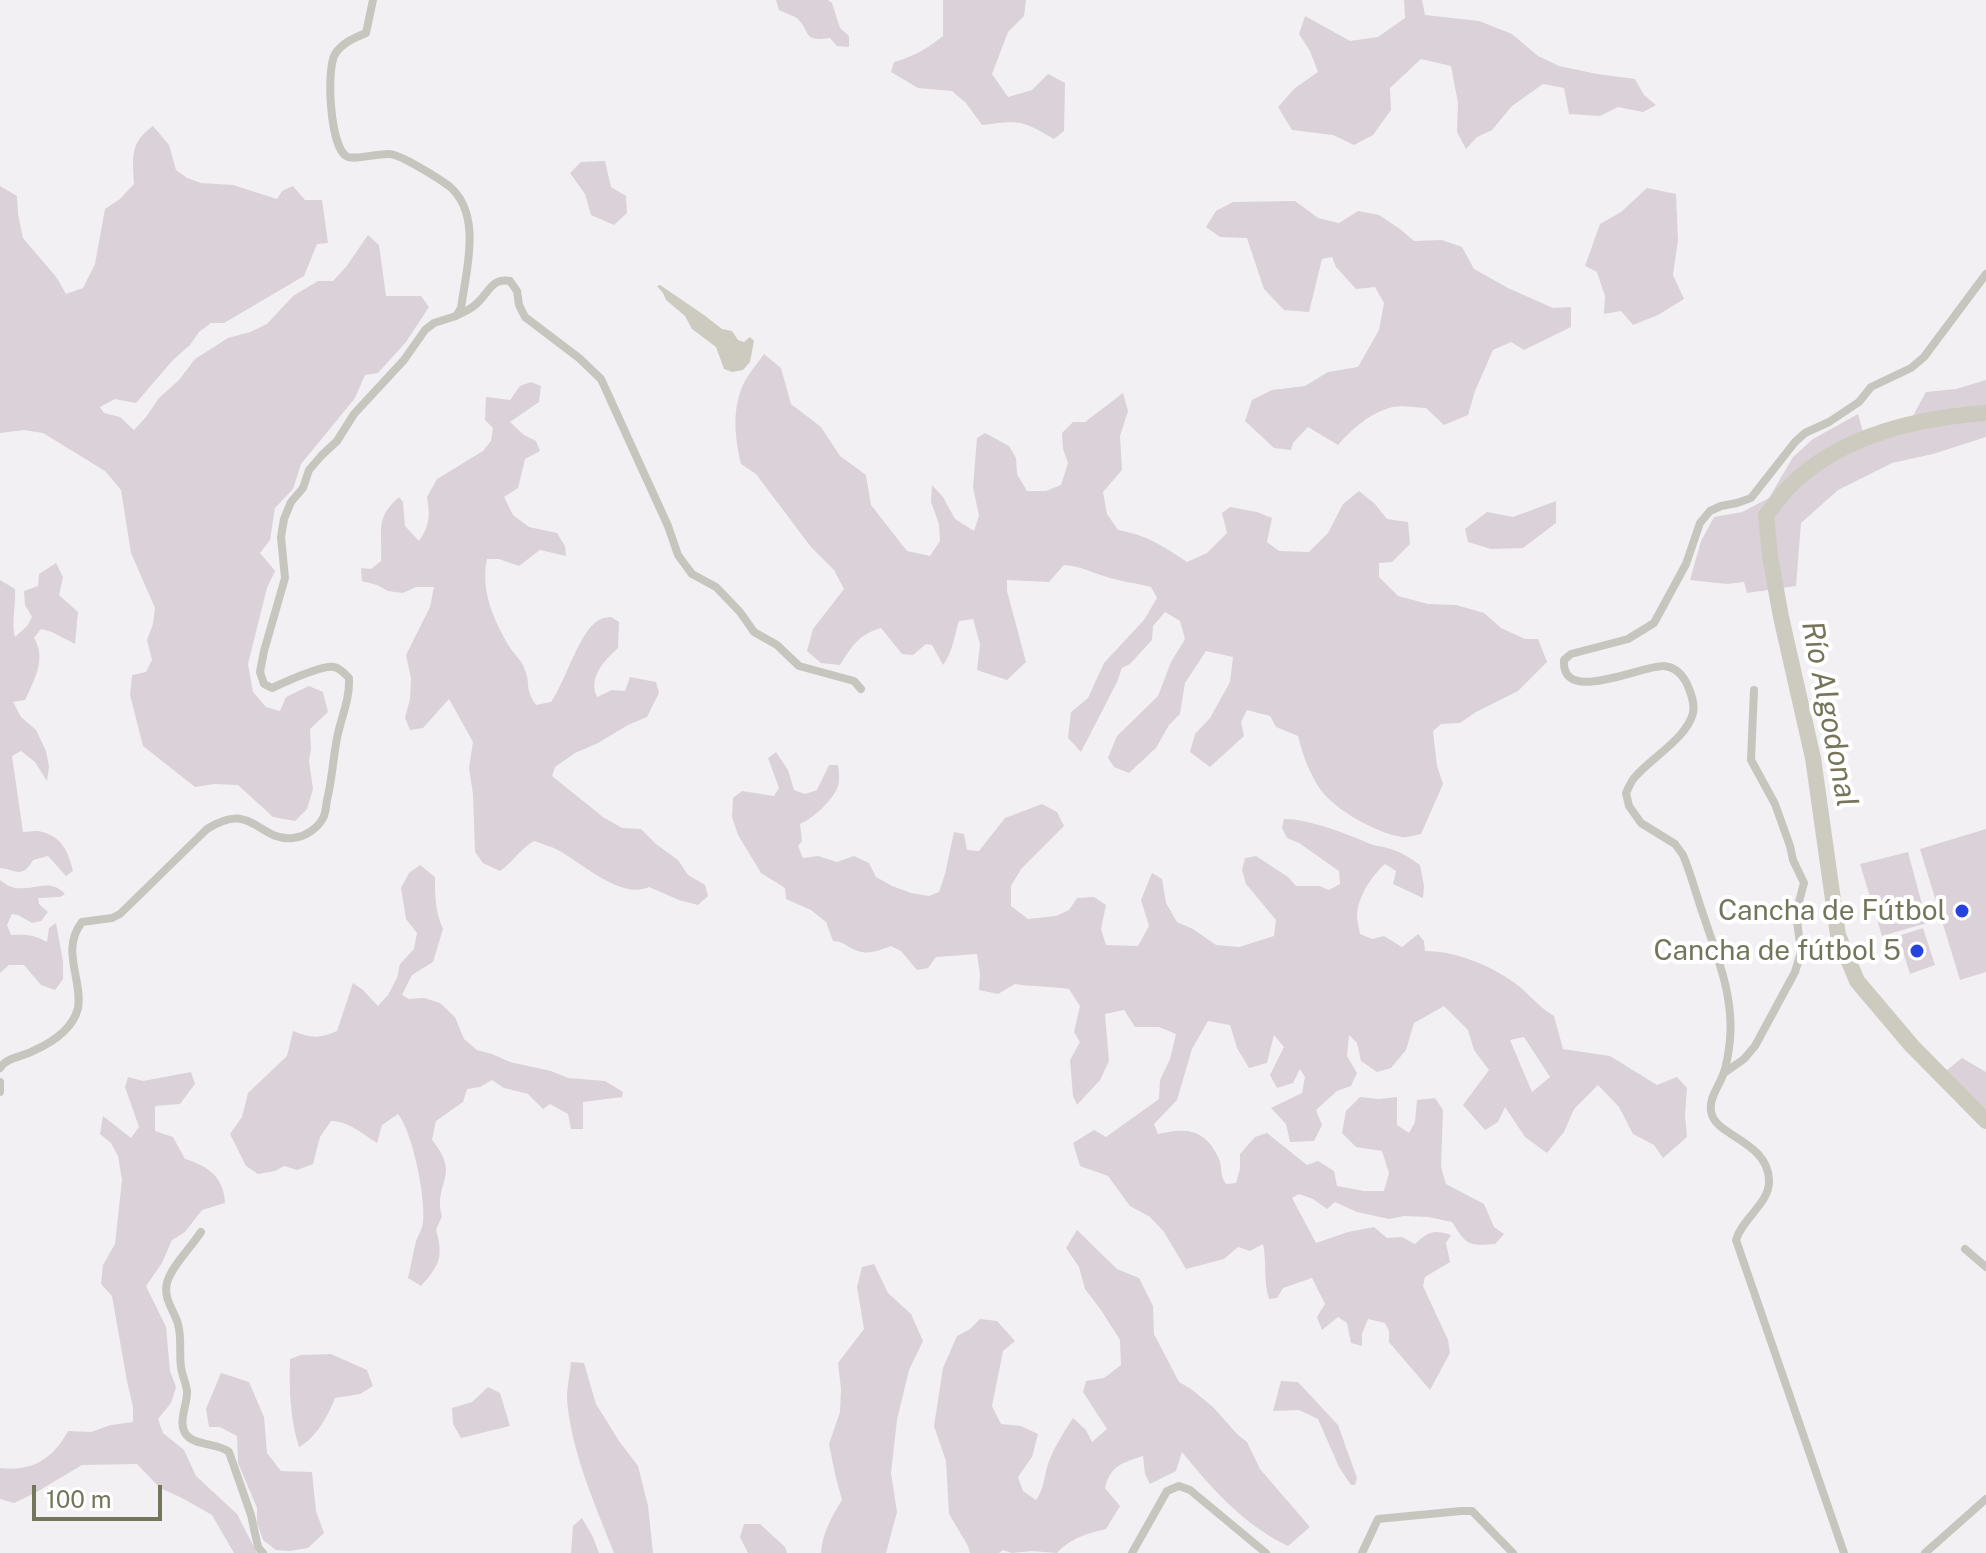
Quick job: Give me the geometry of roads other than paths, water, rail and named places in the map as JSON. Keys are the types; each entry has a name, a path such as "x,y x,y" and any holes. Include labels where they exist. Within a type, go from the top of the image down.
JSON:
{"street":[{"path":"373,0 366,33 341,45 331,62 332,117 339,145 344,155 350,158 373,154 397,155 456,191 465,208 470,246 461,308 456,316"},
{"path":"1844,1553 1736,1240 1744,1224 1766,1196 1769,1182 1765,1167 1750,1145 1715,1122 1711,1113 1711,1102 1724,1073 1730,1038 1726,988 1720,965 1687,865 1675,844 1641,823 1629,806 1626,793 1633,779 1685,729 1693,715 1693,698 1678,671 1667,666 1587,683 1577,682 1567,675 1563,667 1564,660 1571,654 1628,639 1654,623 1686,564 1700,523 1710,511 1751,498 1805,433 1829,422 1859,402 1871,387 1911,368 1924,357 1986,274"},
{"path":"0,1068 4,1062 33,1052 61,1035 71,1022 78,1009 72,944 74,931 82,922 120,914 207,829 221,820 249,820 275,835 294,838 312,832 323,818 338,734 350,693 349,678 332,666 272,688 264,684 260,672 264,651 285,578 281,537 284,519 291,502 303,488 309,470 337,441 354,414 404,360 425,330 434,323 477,305 494,282 510,281 517,291 525,317 601,379 668,526 678,555 692,574 716,587 754,632 777,645 799,666 854,681 861,689"},
{"path":"1724,1073 1744,1059 1755,1046 1795,972 1801,952 1796,913 1804,883 1773,799 1751,760 1754,690"},
{"path":"0,1082 0,1092"},
{"path":"201,1232 167,1283 169,1305 178,1323 181,1366 187,1387 183,1425 185,1433 193,1439 223,1447 229,1452 251,1515 258,1547 263,1553"},
{"path":"1965,1249 1986,1267"},
{"path":"1132,1553 1167,1491 1179,1486 1190,1490 1266,1553"},
{"path":"1925,1553 1986,1499"},
{"path":"1362,1553 1378,1519 1472,1511 1513,1553"}],"waterway":[{"name":"Río Algodonal","path":"1986,413 1933,419 1881,432 1856,442 1810,468 1787,489 1766,515 1781,617 1813,758 1838,935 1857,981 1912,1046 1986,1121"}],"place":[{"name":"Cancha de Fútbol","path":"1962,911"},
{"name":"Cancha de fútbol 5","path":"1917,951"}]}
